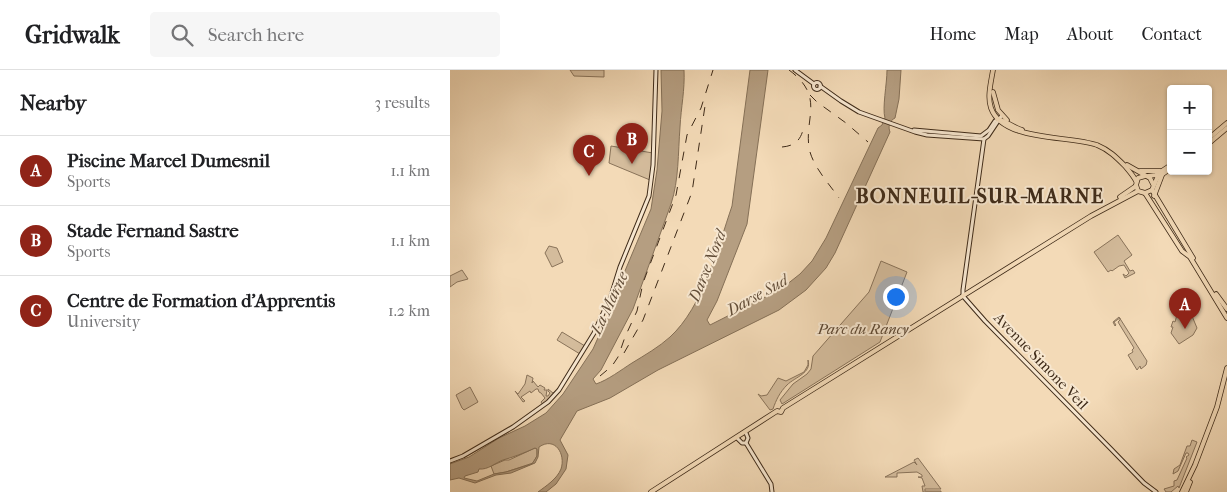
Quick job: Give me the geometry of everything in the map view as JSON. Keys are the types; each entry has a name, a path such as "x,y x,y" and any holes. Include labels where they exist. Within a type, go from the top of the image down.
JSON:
{"main road":[{"path":"994,70 991,107 1004,124 1022,132 1086,142 1104,148 1118,158 1130,171 1137,186 1145,193 1182,251 1190,257 1227,318"},
{"path":"998,118 1023,130 1084,140 1102,145 1112,150 1128,166 1149,176 1153,184"},
{"path":"1212,138 1227,123"},
{"path":"1212,139 1227,128"},
{"path":"651,492 1091,216 1137,186 1140,177 1162,172 1167,169"},
{"path":"1138,172 1162,172"},
{"path":"1162,172 1153,184 1154,196 1206,280 1227,308"},
{"path":"1154,196 1162,172"},
{"path":"1145,193 1152,190"},
{"path":"1219,303 1227,313"},
{"path":"1182,492 1214,419 1227,368"},
{"path":"1186,492 1227,379"}],"street":[{"path":"450,461 461,457 513,427 545,406 557,393 592,337 610,300 625,254 645,208 651,183 656,70"},
{"path":"795,70 814,84 818,83 820,87 856,111 922,134 984,137 988,136 995,127 998,118"},
{"path":"963,296 984,137 998,118"},
{"path":"995,127 1004,124"},
{"name":"Avenue Simone Veil","path":"963,296 1154,492"},
{"path":"746,432 748,438 746,444"},
{"path":"737,438 746,444 771,484 772,492"}],"green space":[{"path":"570,70 604,70 604,77 574,76"},
{"path":"611,146 653,153 650,180 609,163"},
{"path":"1118,235 1132,255 1124,261 1130,271 1133,270 1135,273 1125,278 1123,274 1126,276 1129,273 1124,265 1108,272 1094,252"},
{"path":"549,246 557,248 563,262 552,267 545,253"},
{"name":"Parc du Rancy","path":"881,261 907,272 880,342 782,404 780,400 793,384 811,369 813,356 869,292"},
{"path":"462,270 468,279 457,282 450,287 450,276"},
{"path":"1178,311 1192,316 1197,328 1193,335 1179,344 1171,333 1173,327 1171,327 1173,321 1175,322"},
{"path":"1120,319 1147,361 1146,365 1141,369 1140,366 1137,370 1128,355 1133,352 1134,348 1118,322"},
{"path":"562,332 585,346 580,354 557,340"},
{"path":"808,360 809,364 808,368 805,372 790,382 778,396 773,409 770,410 758,394 761,396 767,395 778,378 786,381 804,372 808,365"},
{"path":"527,375 533,378 532,383 533,381 538,387 540,385 545,388 544,390 547,390 546,396 550,393 548,389 553,393 556,391 543,405 541,402 545,398 538,389 531,393 530,391 521,397 525,401 523,402 515,391 518,394 525,384"},
{"path":"470,387 478,402 464,410 456,395"},
{"path":"1192,440 1197,442 1179,488 1178,486 1171,492 1166,492 1164,489 1174,486 1174,481 1177,480 1186,457 1189,455 1188,453 1186,453 1178,471 1173,474 1174,469 1180,465 1187,446 1190,446"},
{"path":"535,448 537,449 537,456 533,463 494,474 491,466"},
{"path":"918,458 941,489 925,489 925,491 941,492 923,492 922,486 925,486 922,478 918,477 922,477 922,475 917,472 897,473 897,477 885,477 914,462 917,465 914,460"}],"shaded area":[{"path":"661,70 684,70 678,166 674,195 633,309 601,370 593,379 596,384 657,348 682,324 692,310 715,258 732,206 750,70 768,70 747,224 717,301 707,320 710,325 781,289 800,274 812,261 826,238 878,128 882,125 885,118 887,70 901,70 899,99 895,118 889,124 890,132 835,253 826,268 806,290 779,310 658,370 610,398 577,411 560,440 568,455 566,469 556,484 546,492 538,492 557,476 562,463 558,448 550,444 539,447 538,457 535,463 511,473 496,475 475,483 459,478 450,480 450,464 469,457 499,438 525,426 546,413 563,394 593,349 617,295 622,278 651,209 657,170 662,111","holes":["535,448 537,449 537,456 532,464 494,474 477,481 464,478 478,472 479,469"]}],"railway":[{"path":"600,376 612,366 618,357 637,311 643,283 676,195 687,135 701,108 713,70"},
{"path":"789,70 800,80 807,90 810,100 808,140 812,158 839,198"},
{"path":"810,95 868,142"},
{"path":"624,353 643,320 692,192 705,106"},
{"path":"782,147 796,142 803,130"}],"place":[{"name":"Stade Fernand Sastre","path":"632,164"},
{"name":"Centre de Formation d'Apprentis","path":"589,176"},
{"name":"Piscine Marcel Dumesnil","path":"1185,329"}],"district":[{"name":"BONNEUIL-SUR-MARNE","path":"980,196"}],"water label":[{"name":"Darse Nord","path":"707,266"},
{"name":"Darse Sud","path":"757,295"},
{"name":"La Marne","path":"609,303"}]}
